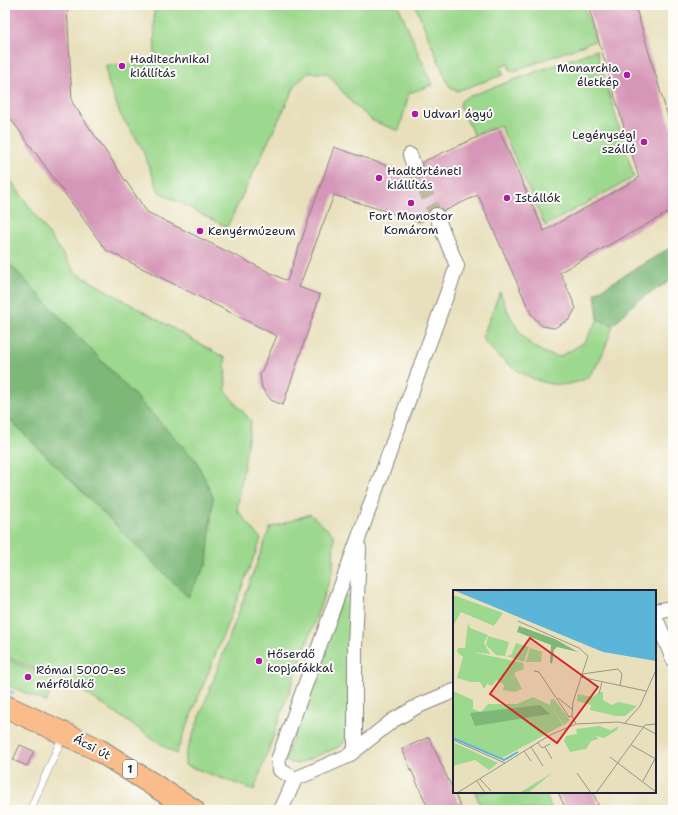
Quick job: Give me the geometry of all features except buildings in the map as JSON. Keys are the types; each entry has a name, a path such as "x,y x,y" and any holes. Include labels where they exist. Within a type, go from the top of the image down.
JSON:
{"main road":[{"name":"Ácsi út","path":"5,706 64,732 132,769 194,810"}],"street":[{"path":"295,779 280,770 278,760 336,596 360,538 457,266 436,215"},
{"path":"355,750 355,646 360,538"},
{"path":"336,596 348,591 358,597"},
{"path":"656,611 673,608"},
{"path":"656,618 673,659"},
{"path":"281,810 295,779 348,756 418,706 453,691"}],"lane":[{"path":"31,808 64,732"}],"green space":[{"path":"154,5 398,5 432,85 409,93 399,131 373,121 352,103 327,73 308,73 296,84 227,227 159,192 141,146 121,116 108,82 106,65 155,64"},
{"path":"415,5 584,5 595,41 511,72 508,64 501,67 503,75 457,91 449,86"},
{"path":"596,50 634,177 545,226 500,125 474,135 460,106 461,101 467,97"},
{"path":"5,172 76,273 225,358 226,392 251,421 237,510 261,539 176,754 78,688 5,656"},
{"path":"673,246 673,279 637,301 613,325 598,319 595,293"},
{"path":"5,259 196,460 213,497 207,563 188,597 5,415"},
{"path":"500,292 515,325 526,340 543,352 559,357 585,342 598,319 613,325 599,362 590,374 584,380 573,383 561,385 548,383 522,373 499,357 482,338"},
{"path":"310,514 334,535 333,570 254,790 185,765 185,756 270,528"},
{"path":"342,596 352,596 348,737 341,746 297,764 285,761"},
{"path":"7,659 55,681 46,702 5,684 5,665"},
{"path":"475,793 545,793 552,810 482,810"}],"waterway":[{"path":"5,690 13,693"}],"tunnel":[{"path":"414,166 436,215"}],"place":[{"name":"Haditechnikai kiállítás","path":"122,66"},
{"name":"Monarchia életkép","path":"627,75"},
{"name":"Udvari ágyú","path":"415,114"},
{"name":"Legénységi szálló","path":"644,142"},
{"name":"Hadtörténeti kiállítás","path":"379,178"},
{"name":"Istállók","path":"507,198"},
{"name":"Fort Monostor Komárom","path":"411,203"},
{"name":"Kenyérmúzeum","path":"200,231"},
{"name":"Hőserdő kopjafákkal","path":"259,661"},
{"name":"Római 5000-es mérföldkő","path":"28,677"}]}
